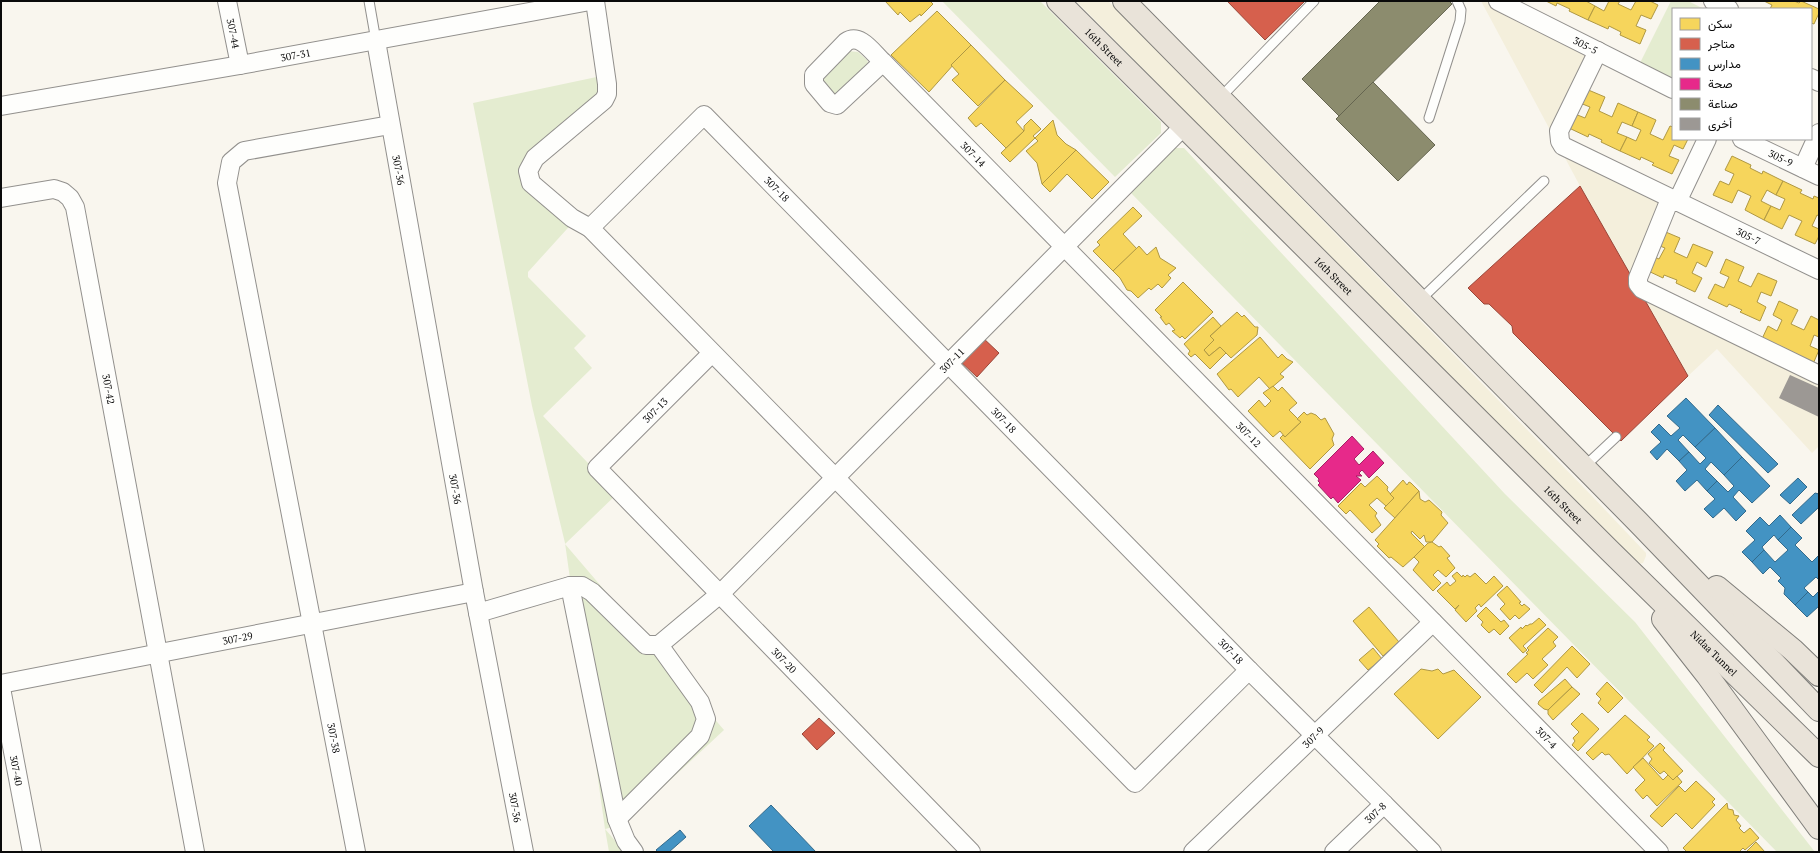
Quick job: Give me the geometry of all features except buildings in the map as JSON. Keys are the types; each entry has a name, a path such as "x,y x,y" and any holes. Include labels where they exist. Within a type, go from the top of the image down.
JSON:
{"main road":[{"name":"16th Street","path":"1058,1 1610,550"},
{"path":"1124,1 1638,522 1816,707"},
{"path":"1638,522 1793,650 1819,674"},
{"path":"1610,550 1707,675 1819,828"},
{"name":"Nidaa Tunnel","path":"1610,550 1819,756"}],"street":[{"name":"307-44","path":"227,1 240,65"},
{"name":"307-31","path":"1,106 240,65 590,1"},
{"path":"590,1 607,84 607,94 604,100 536,158 528,171 531,183 572,218 590,228"},
{"name":"305-5","path":"1498,1 1672,88"},
{"path":"1713,1 1727,8"},
{"name":"307-36","path":"376,40 474,592 524,852"},
{"name":"305-7","path":"1598,51 1559,131 1560,141 1565,148 1819,270"},
{"name":"307-14","path":"883,62 1064,247"},
{"name":"307-18","path":"704,115 1249,670 1135,782 590,228 704,115"},
{"path":"312,624 228,183 231,162 244,151 390,125"},
{"name":"307-11","path":"659,645 720,594 1183,127"},
{"path":"1803,168 1819,133"},
{"path":"1706,140 1673,200 1638,278 1638,284 1642,289 1819,375"},
{"name":"305-9","path":"1744,140 1819,176"},
{"name":"307-42","path":"1,198 54,189 63,192 70,198 75,207 158,653"},
{"name":"307-12","path":"1064,247 1433,622"},
{"name":"307-13","path":"597,468 712,353"},
{"name":"307-20","path":"597,468 971,852"},
{"path":"478,613 570,586 582,586 592,592 646,646 659,645 700,702 706,719 700,736 617,819"},
{"path":"570,586 617,819 626,841 634,852"},
{"name":"307-29","path":"1,684 474,592"},
{"name":"307-9","path":"1193,852 1433,622"},
{"name":"307-4","path":"1433,622 1659,852"},
{"name":"307-38","path":"312,624 356,852"},
{"path":"158,653 195,852"},
{"path":"1249,670 1384,804"},
{"name":"307-40","path":"1,688 32,852"},
{"name":"307-8","path":"1334,852 1384,804 1432,852"}],"lane":[{"path":"369,1 376,40"},
{"path":"1219,99 1314,1"},
{"path":"1429,118 1460,21 1461,10 1457,1"},
{"path":"1419,301 1544,181"},
{"path":"1584,468 1616,437"}],"shaded area":[{"path":"1076,1 1108,1 1592,496 1646,553 1643,563 1636,563 1580,510"},
{"path":"1481,1 1498,1 1598,51 1559,133 1670,199 1638,278 1819,375 1819,446 1812,453 1717,349 1688,376 1580,186"}],"green space":[{"path":"942,1 1040,1 1161,122 1161,133 1115,177"},
{"path":"1671,1 1688,1 1702,8 1672,8 1672,82 1639,65"},
{"path":"847,51 858,52 867,60 869,65 836,98 820,78"},
{"path":"606,75 607,84 528,171 576,219 528,272 528,277 586,336 574,348 592,368 543,416 588,463 597,468 620,491 565,544 532,406 473,103"},
{"path":"1175,148 1184,148 1505,494 1635,622 1815,852 1777,852 1131,193"},
{"path":"565,544 724,730 622,825 605,829"},
{"path":"605,829 625,852 609,852"}]}
